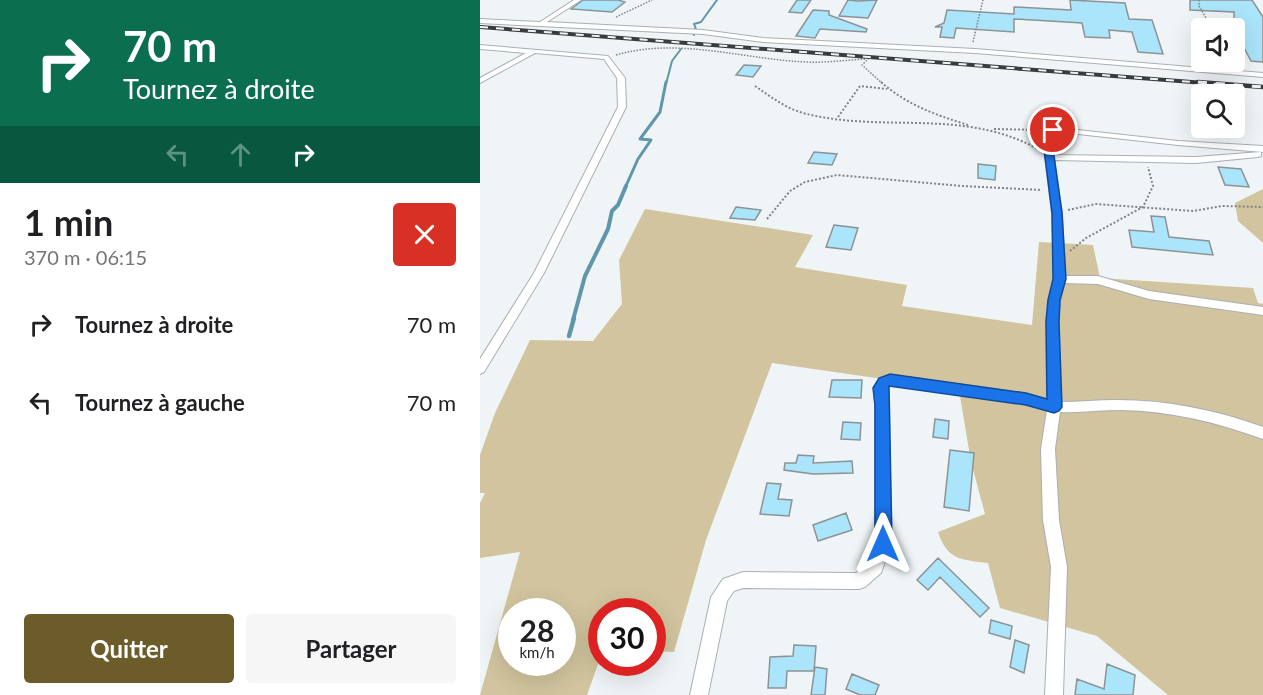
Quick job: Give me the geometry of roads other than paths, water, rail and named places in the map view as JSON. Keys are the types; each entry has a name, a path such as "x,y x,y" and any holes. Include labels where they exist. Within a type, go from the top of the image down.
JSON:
{"street":[{"path":"541,24 578,0"},
{"path":"480,21 703,32 763,40 975,51 1263,75"},
{"path":"480,47 606,57 621,78 622,107 539,273 480,369"},
{"path":"480,81 535,51"},
{"path":"1054,695 1059,567 1051,520 1048,449 1054,407 1052,322 1054,300 1060,279 1057,213 1047,141 1053,130 1263,149"},
{"path":"1049,157 1196,160 1263,153"},
{"path":"1060,279 1098,280 1149,295 1222,304 1263,312"},
{"path":"699,695 719,597 729,585 743,580 859,581 875,567 883,544 880,388 884,382 890,380 1026,399 1054,407 1142,406 1215,416 1263,433"}],"waterway":[{"path":"694,35 691,31 696,29 694,24 701,22 717,0"},
{"path":"666,84 672,61 681,49"},
{"path":"625,188 638,159 651,140 640,139 660,112 666,82"},
{"path":"573,320 585,276 608,229 612,211 618,205 626,186"},
{"path":"569,336 574,318"}],"railway":[{"path":"480,27 1218,84"},
{"path":"1198,82 1263,87"}]}
